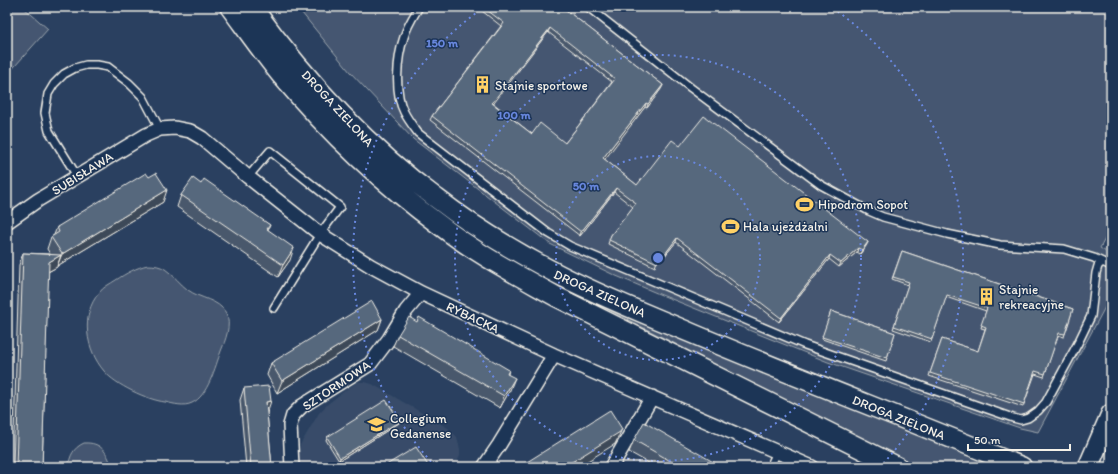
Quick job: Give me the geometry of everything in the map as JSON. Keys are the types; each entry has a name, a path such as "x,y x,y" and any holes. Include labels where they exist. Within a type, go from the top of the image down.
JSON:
{"street":[{"name":"DROGA ZIELONA","path":"230,7 281,75 348,148 393,188 465,243 505,268 557,297 898,467"},
{"name":"DROGA ZIELONA","path":"252,7 314,86 369,142 414,182 488,234 517,252 560,275 745,356 1022,467"},
{"name":"RYBACKA","path":"160,129 175,128 190,131 196,134 320,234 371,266 421,293 554,355 812,467"},
{"name":"SUBISŁAWA","path":"8,222 77,176 129,144 160,129"},
{"name":"SZTORMOWA","path":"292,467 290,425 293,414 302,406 370,364 389,339 406,311 421,293"},
{"path":"484,467 554,355"},
{"path":"611,467 652,397"},
{"path":"1088,467 1111,414"}],"lane":[{"path":"419,7 403,38 397,88 404,112 418,133 548,233 570,246 805,345 1021,420 1028,418 1038,411 1046,402 1078,343 1090,316 1096,273 1098,266 1102,262"},
{"path":"588,7 691,88 821,185 869,212 947,234 1000,245 1064,249 1094,258 1111,266"},
{"path":"77,176 48,131 45,113 48,94 54,84 64,74 75,68 86,66 97,65 108,67 129,83 143,97 160,129"},
{"path":"248,177 270,151 340,207 320,234 274,308"},
{"path":"770,467 778,452"}],"shaded area":[{"path":"7,7 23,7 48,29 7,75"},
{"name":"Hipodrom Sopot","path":"297,7 1111,7 1111,228 1100,248 1111,255 1111,296 1038,432 1020,428 828,362 614,275 550,244 413,139 350,72"},
{"path":"148,265 165,269 188,290 214,302 223,308 228,318 226,338 207,388 198,399 186,405 158,401 132,391 116,381 104,371 98,363 89,343 87,322 89,312 93,302 102,289 127,273"},
{"path":"602,304 1000,467 917,467 601,306"},
{"name":"Collegium Gedanense","path":"358,382 372,384 448,428 457,437 460,449 460,456 454,467 299,467 298,459 300,445 319,413 329,403"},
{"path":"84,443 99,446 108,457 112,467 68,467 70,459 77,447"}],"building":[{"path":"483,7 562,7 663,85 648,104 646,103 603,158 637,185 672,140 680,146 704,116 868,242 862,250 858,248 841,263 830,255 781,318 677,238 665,254 661,251 657,263 609,240 611,235 636,203 616,188 581,232 432,116 504,23","holes":["550,28 615,79 565,143 540,123 532,134 492,103"]},
{"path":"146,173 149,177 156,173 167,190 62,254 51,237 59,232 57,227"},
{"path":"193,178 201,184 204,179 270,225 267,229 294,248 283,265 181,195"},
{"path":"902,251 1073,309 1065,334 1059,333 1045,374 1035,371 1024,404 930,373 942,339 978,351 986,327 981,325 987,308 947,295 932,339 894,326 909,282 893,277"},
{"path":"23,253 61,255 49,262 42,467 16,467"},
{"path":"372,301 382,319 282,381 271,363"},
{"path":"831,311 895,333 887,358 822,337"},
{"path":"409,317 417,322 419,317 509,370 507,374 515,378 504,396 398,335"},
{"path":"269,386 271,401 266,402 272,467 251,467 244,388"},
{"path":"386,400 400,421 340,458 327,437"},
{"path":"610,410 622,429 620,432 564,467 519,467"},
{"path":"644,422 722,467 681,467 634,440"},
{"path":"416,447 429,467 383,467"}],"place":[{"name":"Stajnie sportowe","path":"482,85"},
{"name":"Hipodrom Sopot","path":"805,204"},
{"name":"Hala ujeżdżalni","path":"730,226"},
{"name":"Stajnie rekreacyjne","path":"986,296"},
{"name":"Collegium Gedanense","path":"377,425"}]}
